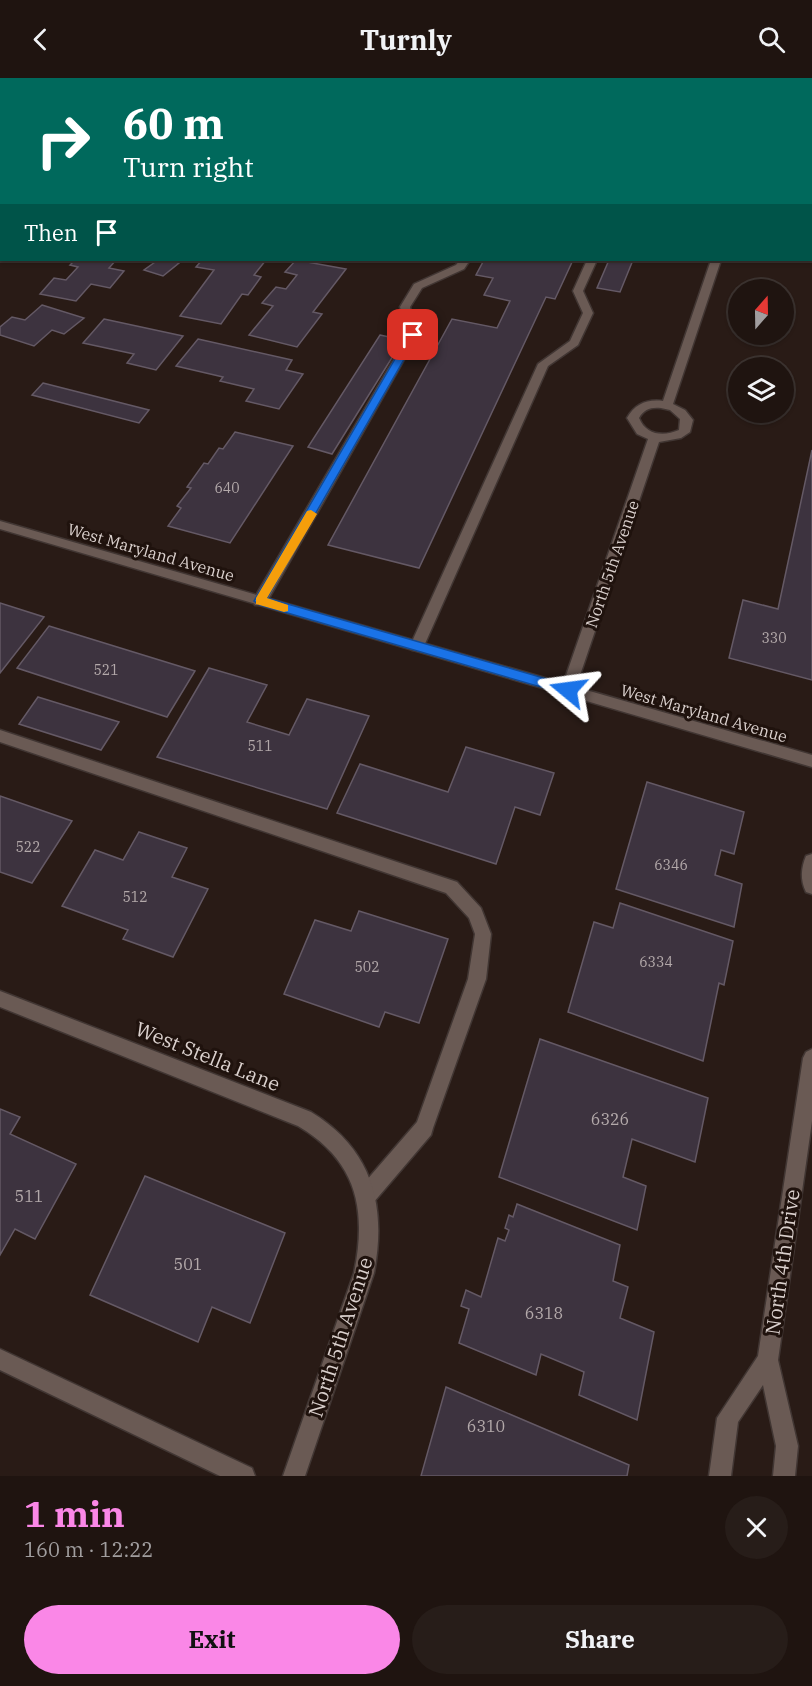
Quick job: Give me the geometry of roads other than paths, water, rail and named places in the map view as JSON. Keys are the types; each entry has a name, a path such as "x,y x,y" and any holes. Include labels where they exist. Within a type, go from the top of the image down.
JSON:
{"street":[{"path":"260,601 413,335 405,308 418,286 460,267 464,261"},
{"path":"417,646 543,364 574,343 588,313 578,291 592,261"},
{"path":"667,405 716,261"},
{"path":"656,404 667,405 684,415 687,427 676,436 655,437 638,429 633,418 642,407 656,404"},
{"name":"North 5th Avenue","path":"568,690 655,437"},
{"name":"West Maryland Avenue","path":"0,525 812,761"},
{"path":"0,736 451,887 475,913 483,934 477,979 424,1128 366,1196"},
{"path":"812,861 809,881 812,887"},
{"name":"West Stella Lane","path":"0,999 314,1124 336,1140 351,1160 366,1196"},
{"name":"North 4th Drive","path":"784,1476 787,1446 768,1360 812,1058"},
{"name":"North 5th Avenue","path":"294,1476 367,1262 370,1232 366,1196"},
{"path":"0,1359 244,1476"},
{"name":"North 4th Drive","path":"720,1476 728,1418 768,1360"}]}
